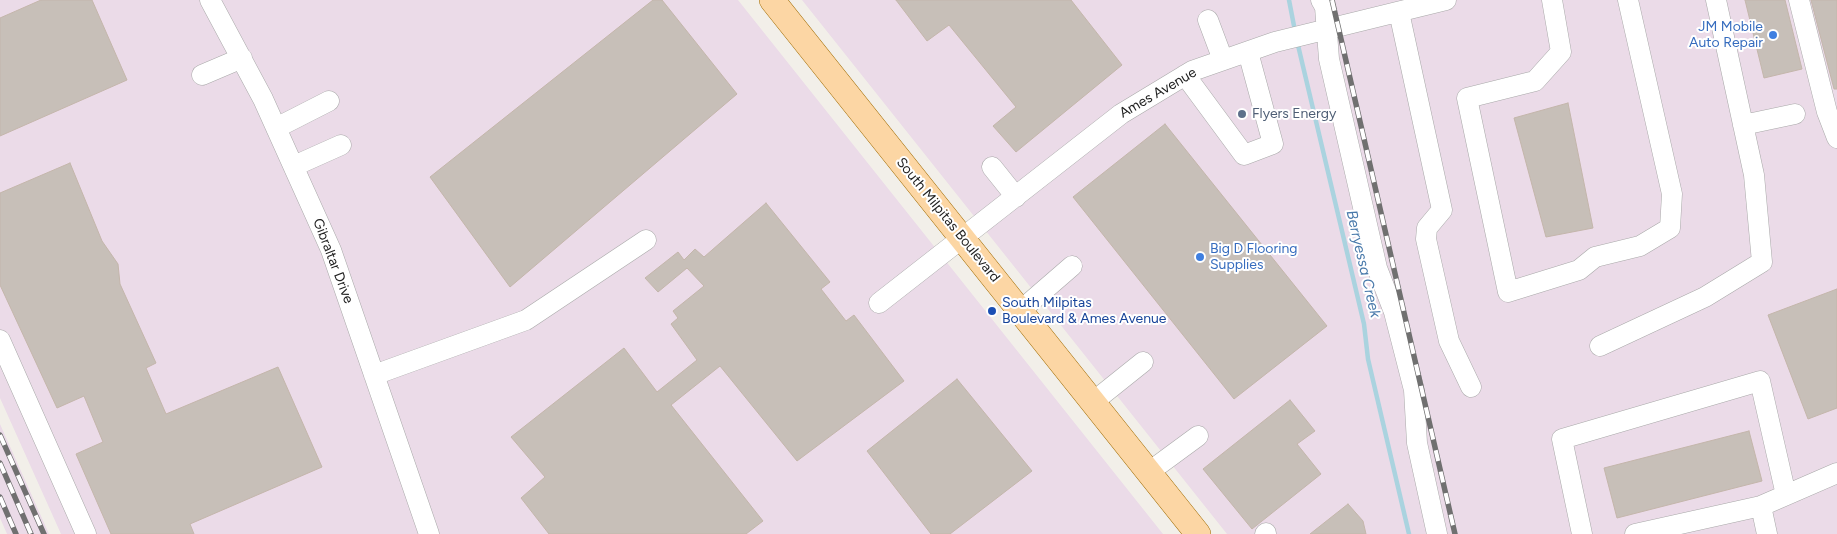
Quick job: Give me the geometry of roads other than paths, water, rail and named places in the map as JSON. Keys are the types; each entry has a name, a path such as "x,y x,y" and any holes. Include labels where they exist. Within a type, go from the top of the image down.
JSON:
{"main road":[{"name":"South Milpitas Boulevard","path":"772,0 1198,534"}],"street":[{"name":"Gibraltar Drive","path":"210,0 242,58 276,128 331,250 429,534"},
{"path":"1321,0 1325,7 1324,30 1329,59 1377,268 1394,312 1414,390 1417,443 1437,534"},
{"name":"Ames Avenue","path":"879,303 1121,114 1185,75 1275,42 1403,7 1446,0"},
{"path":"1552,0 1561,52 1535,81 1467,98 1508,292 1579,270 1594,257 1640,246 1670,228 1672,194 1628,0"},
{"path":"1600,346 1705,297 1762,262 1754,175 1716,0"},
{"path":"1799,0 1827,112 1837,138"},
{"path":"1403,7 1442,210 1427,228 1426,239 1449,341 1471,387"},
{"path":"1208,20 1223,60"},
{"path":"1185,75 1244,156 1273,144 1248,52"},
{"path":"202,75 242,58"},
{"path":"276,128 328,101"},
{"path":"1743,125 1795,114"},
{"path":"294,166 341,145"},
{"path":"992,167 1016,197"},
{"path":"374,375 526,320 646,240"},
{"path":"1020,311 1072,266"},
{"path":"0,340 86,534"},
{"path":"1093,402 1142,362"},
{"path":"1582,534 1562,439 1760,381 1786,495"},
{"path":"1150,472 1198,436"},
{"path":"1635,534 1761,506 1837,473"},
{"path":"1761,506 1768,534"}],"waterway":[{"name":"Berryessa Creek","path":"1289,0 1295,31"},
{"name":"Berryessa Creek","path":"1297,41 1364,324 1368,359 1409,534"}],"railway":[{"path":"1332,0 1455,534"},
{"path":"0,435 44,534"},
{"path":"0,463 31,534"},
{"path":"0,497 16,534"}],"place":[{"name":"JM Mobile Auto Repair","path":"1773,35"},
{"name":"Flyers Energy","path":"1242,114"},
{"name":"Big D Flooring Supplies","path":"1200,257"},
{"name":"South Milpitas Boulevard & Ames Avenue","path":"992,311"}]}
